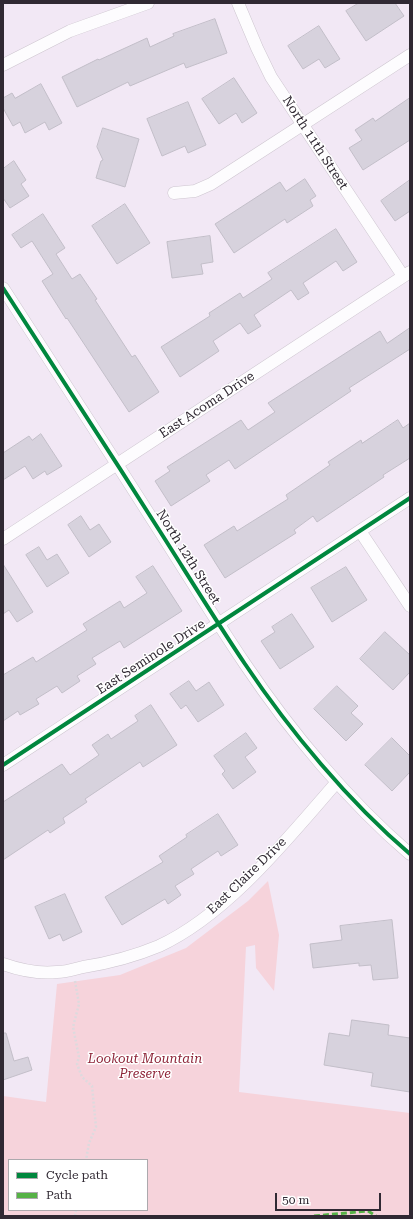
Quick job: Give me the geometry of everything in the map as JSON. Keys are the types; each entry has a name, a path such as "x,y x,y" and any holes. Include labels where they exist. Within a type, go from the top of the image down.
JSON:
{"street":[{"path":"3,65 70,31 148,3"},
{"name":"North 11th Street","path":"238,3 271,77 407,274"},
{"path":"174,193 195,191 211,184 410,55"},
{"name":"East Acoma Drive","path":"3,539 407,274"},
{"name":"North 12th Street","path":"3,288 118,464 244,664 273,704 337,782 396,842 410,854"},
{"name":"East Seminole Drive","path":"3,765 410,498"},
{"path":"360,531 410,606"},
{"name":"East Claire Drive","path":"3,964 35,972 57,972 95,966 138,954 161,945 193,927 224,903 267,861 337,782"}],"path":[{"path":"74,969 75,986 79,1004 73,1028 79,1057 77,1064 82,1078 92,1086 96,1127 89,1143 86,1159"}],"green space":[{"name":"Lookout Mountain Preserve","path":"268,881 279,935 274,991 256,968 255,945 246,947 239,1092 410,1113 410,1216 3,1216 3,1096 46,1102 57,984 120,975 186,948 248,901"}],"building":[{"path":"359,3 395,3 404,16 366,41 346,11"},
{"path":"215,19 227,53 186,68 184,63 130,86 128,82 77,107 62,77 98,59 99,60 147,38 150,47 174,36 173,34"},
{"path":"319,26 340,59 325,68 319,59 303,69 288,46"},
{"path":"234,78 257,113 242,123 236,113 219,124 202,99"},
{"path":"41,84 62,123 49,130 45,122 25,133 20,122 13,126 3,108 3,98 12,93 15,98"},
{"path":"410,98 410,140 363,170 349,148 362,140 355,130 373,118 375,121"},
{"path":"188,102 206,145 188,153 185,146 162,156 147,119"},
{"path":"103,128 139,139 125,187 96,178 101,161 103,160 97,147"},
{"path":"14,161 26,180 21,184 29,196 10,208 3,198 3,169"},
{"path":"305,179 316,196 310,200 313,206 287,223 285,219 234,253 215,224 280,182 286,191"},
{"path":"410,180 410,211 395,221 381,201"},
{"path":"125,204 150,243 117,264 92,226"},
{"path":"43,214 65,248 56,254 72,279 80,274 132,357 135,355 159,392 129,412 42,281 53,274 32,241 21,248 12,235"},
{"path":"336,229 357,262 343,271 336,261 303,283 309,293 298,300 291,290 254,315 261,326 248,334 240,323 213,341 219,351 180,377 161,347 210,316 209,313 240,293 243,298 272,279 268,273"},
{"path":"210,236 213,262 201,264 203,274 172,278 167,242"},
{"path":"410,328 410,349 349,388 351,391 235,469 229,460 206,475 210,481 171,506 155,481 170,471 167,467 241,420 248,430 275,412 268,403 380,331 387,343"},
{"path":"398,420 403,428 410,423 410,458 383,475 384,477 317,522 313,516 294,530 296,533 225,578 204,545 234,526 237,531 288,499 286,495 330,465 328,462 361,440 362,443"},
{"path":"41,434 62,466 47,475 45,471 33,479 25,466 3,480 3,453 29,436 32,440"},
{"path":"81,516 90,530 99,524 111,542 89,557 68,525"},
{"path":"39,547 47,560 57,554 69,573 47,587 26,555"},
{"path":"3,564 33,612 17,622 9,610 3,614"},
{"path":"153,566 182,611 124,648 120,641 92,658 96,664 77,676 80,681 62,693 57,686 36,699 39,704 20,715 18,711 3,721 3,675 33,657 36,662 87,630 83,624 120,601 124,608 147,593 136,577"},
{"path":"346,567 367,600 332,622 311,588"},
{"path":"292,614 314,647 280,669 261,641 275,632 272,627"},
{"path":"385,632 410,655 410,672 393,690 360,659"},
{"path":"189,681 196,691 209,682 224,705 198,722 186,705 181,709 170,694"},
{"path":"337,686 358,706 351,713 363,724 346,741 314,709"},
{"path":"151,705 177,745 143,767 140,762 85,799 87,802 63,818 65,823 50,833 48,830 3,860 3,802 62,764 70,775 99,755 92,745 108,734 111,739 138,721 135,716"},
{"path":"246,733 257,748 245,757 256,772 233,789 222,774 225,771 214,756"},
{"path":"392,738 410,756 410,772 392,791 365,765"},
{"path":"218,814 238,845 221,856 218,851 191,869 194,874 175,886 181,895 168,904 165,899 122,925 105,897 163,862 159,856 187,837 186,835"},
{"path":"65,894 82,932 63,941 60,934 49,939 35,907"},
{"path":"392,920 398,978 373,980 371,965 359,966 359,963 313,968 310,944 342,940 340,926"},
{"path":"352,1020 389,1025 388,1035 410,1038 410,1092 371,1086 373,1073 324,1065 329,1033 349,1036"},
{"path":"3,1033 6,1033 14,1061 28,1057 32,1070 3,1080"}],"marked path":[{"path":"314,1216 368,1211 376,1216"}],"cycle path":[{"path":"3,288 262,689 301,740 342,788 410,854"},
{"path":"3,765 410,498"}]}
